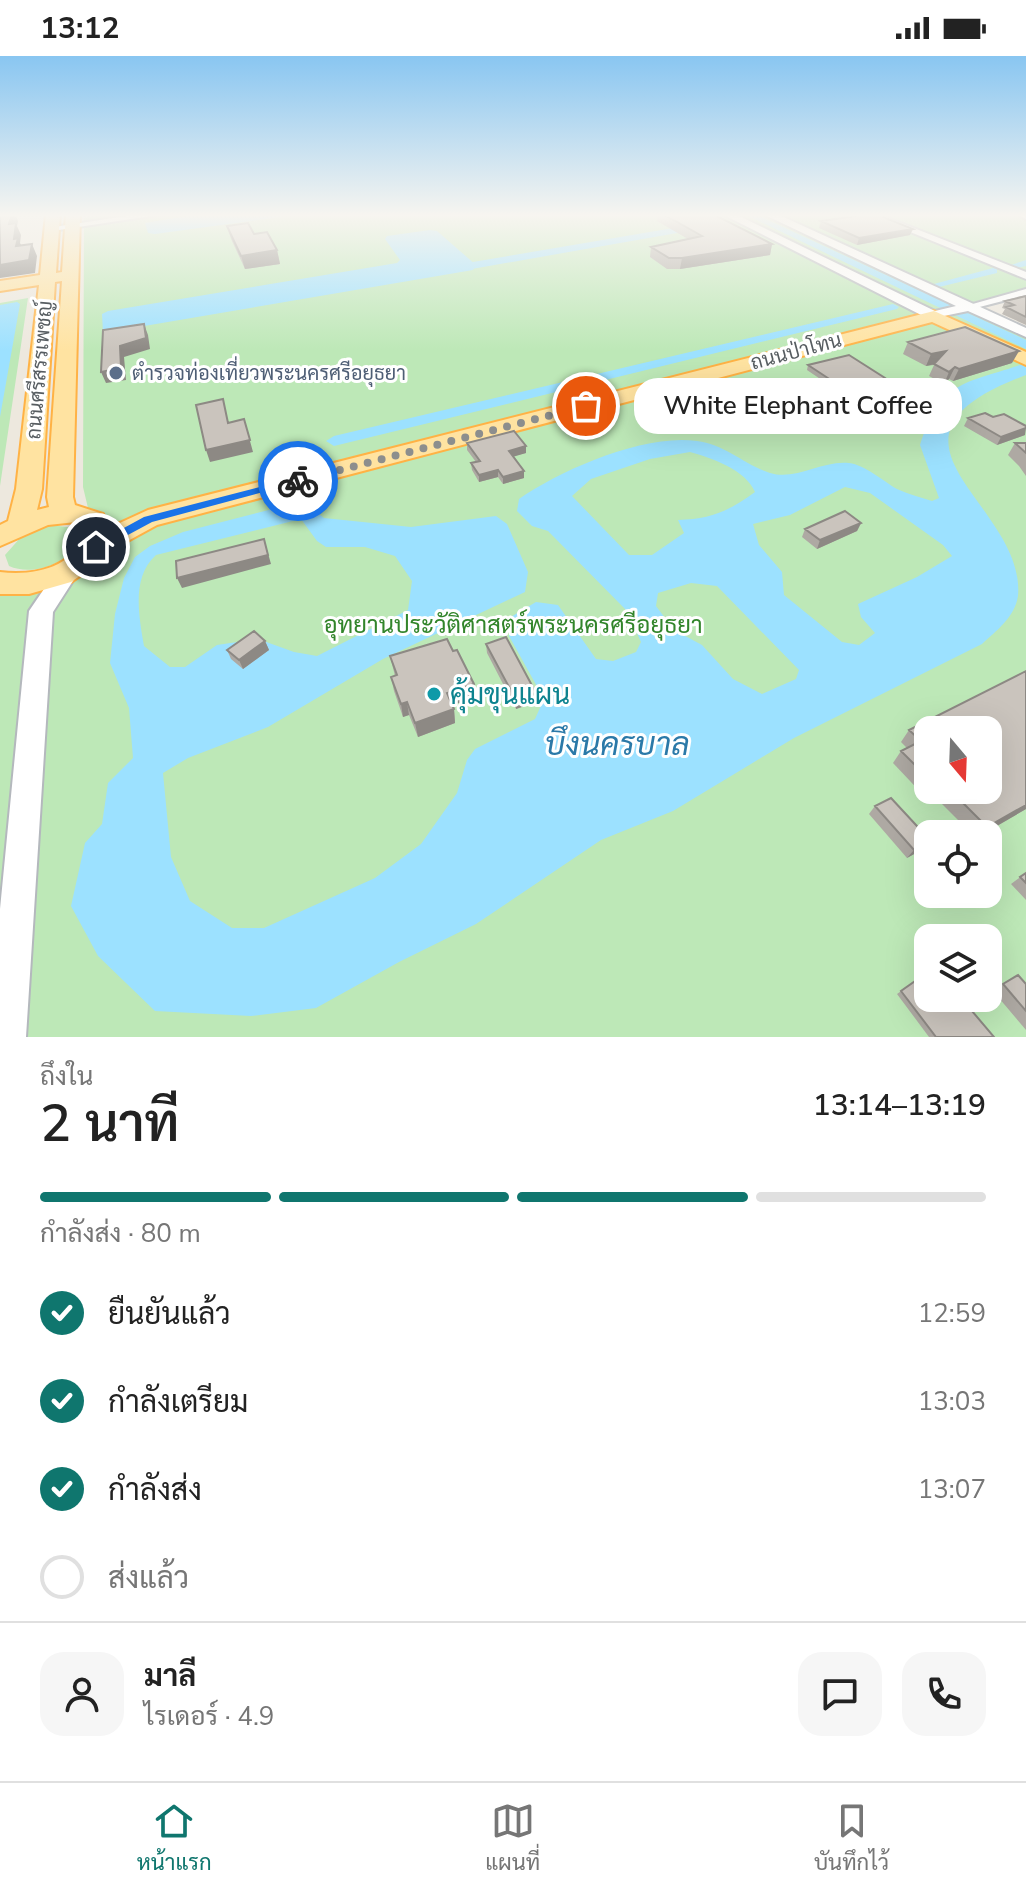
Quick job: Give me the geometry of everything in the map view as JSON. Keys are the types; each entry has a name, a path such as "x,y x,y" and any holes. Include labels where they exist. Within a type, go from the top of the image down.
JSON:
{"main road":[{"name":"ถนนศรีสรรเพชญ์","path":"10,531 29,489 49,260"},
{"name":"ถนนศรีสรรเพชญ์","path":"64,513 60,497 71,260"},
{"path":"0,286 70,281"},
{"path":"0,297 46,284"},
{"path":"938,315 1023,357"},
{"name":"ถนนป่าโทน","path":"69,570 95,534 938,315"},
{"path":"37,389 67,384"},
{"path":"35,418 65,412"},
{"path":"10,531 64,513 80,514 95,534"},
{"path":"9,584 44,580 69,570"}],"street":[{"path":"824,260 938,315"},
{"path":"865,260 1026,333"},
{"path":"985,260 1026,276"},
{"name":"ถนนป่าโทน","path":"938,315 1026,292"},
{"path":"7,1037 41,611 69,570"},
{"path":"9,584 31,596 41,611"}],"green space":[{"name":"อุทยานประวัติศาสตร์พระนครศรีอยุธยา","path":"84,260 1026,260 1026,289 961,305 1026,336 1026,1037 0,1037 0,591 107,546 107,519 88,508 83,487"},
{"path":"28,298 0,486 0,303"},
{"path":"51,525 75,528 80,538 69,554 40,569 9,566 5,555 21,537"}],"water":[{"path":"400,260 470,260 476,265 473,270 103,333 102,314 108,311 397,263"},
{"path":"20,304 0,417 0,305"},
{"name":"บึงนครบาล","path":"1026,363 1026,375 976,399 952,424 949,449 960,475 998,531 1014,562 1016,604 1004,623 982,644 794,738 673,811 601,840 476,924 316,1008 251,1016 155,1011 98,956 71,906 85,843 102,824 108,783 133,758 129,708 110,663 115,614 124,578 135,557 150,546 183,532 284,506 308,505 324,518 411,527 496,516 507,524 528,572 525,592 383,659 268,727 188,758 163,773 171,857 190,901 232,928 264,928 375,878 421,844 457,793 467,760 475,749 535,719 544,699 509,636 509,618 536,602 558,605 596,659 613,661 636,652 641,642 627,611 548,531 532,526 517,511 519,499 557,477 604,456 676,440 707,443 780,475 829,464 855,464 897,489 932,501 939,498 920,445 937,407 959,387","holes":["690,452 736,471 751,484 755,492 719,513 678,520 684,533 652,555 629,555 572,496 591,479 650,459","845,487 870,493 943,545 952,556 917,577 858,604 861,617 875,633 859,645 842,642 784,595 782,572 759,545 753,524 790,515","301,519 317,541 326,547 365,547 395,556 412,581 408,610 317,656 294,652 258,639 217,645 185,667 170,667 144,646 140,623 140,586 148,564 156,555","691,583 717,586 799,670 796,679 762,694 733,679 702,645 674,630 656,606 658,593"]}],"building":[{"path":"0,260 29,260 29,260 0,265"},
{"path":"1026,296 1026,317 1006,307 1014,305 1005,301"},
{"path":"144,324 146,338 120,346 121,368 101,372 103,330"},
{"path":"965,327 1019,351 959,369 955,367 949,372 934,364 946,351 931,354 908,342"},
{"path":"849,355 885,378 876,389 855,382 840,386 808,365"},
{"path":"223,399 228,423 244,419 250,440 206,450 196,405"},
{"path":"985,413 993,417 1004,414 1026,428 1001,437 968,418"},
{"path":"514,431 526,446 509,451 524,471 503,477 498,470 479,475 471,463 480,461 467,443"},
{"path":"1015,443 1026,443 1026,453"},
{"path":"845,511 861,523 820,540 805,529"},
{"path":"264,539 268,555 177,578 176,561"},
{"path":"254,631 265,641 239,660 227,650"},
{"path":"506,637 536,693 516,700 486,644"},
{"name":"คุ้มขุนแผน","path":"447,639 453,651 457,650 474,684 447,693 454,709 415,723 407,702 401,704 391,677 397,675 390,656"},
{"path":"1026,671 1026,805 999,820 980,820 964,804 1002,804 1002,716 937,716"},
{"path":"914,744 914,764 901,751"},
{"path":"891,798 914,823 914,850 875,806"},
{"path":"1018,975 1026,984 1026,1011 1003,984"},
{"path":"914,982 914,1008 901,991"},
{"path":"917,1012 973,1012 994,1037 936,1037"}],"waterway":[{"path":"454,266 508,260"},
{"path":"845,260 1026,345"},
{"path":"1013,266 1026,263"},
{"path":"939,284 993,271"},
{"path":"334,441 893,307"}],"way so far":[{"path":"298,481 586,406"}],"place":[{"name":"ตำรวจท่องเที่ยวพระนครศรีอยุธยา","path":"116,373"},
{"name":"White Elephant Coffee","path":"586,406"},
{"name":"คุ้มขุนแผน","path":"434,694"}],"route":[{"path":"96,547 148,519 298,481"}]}
